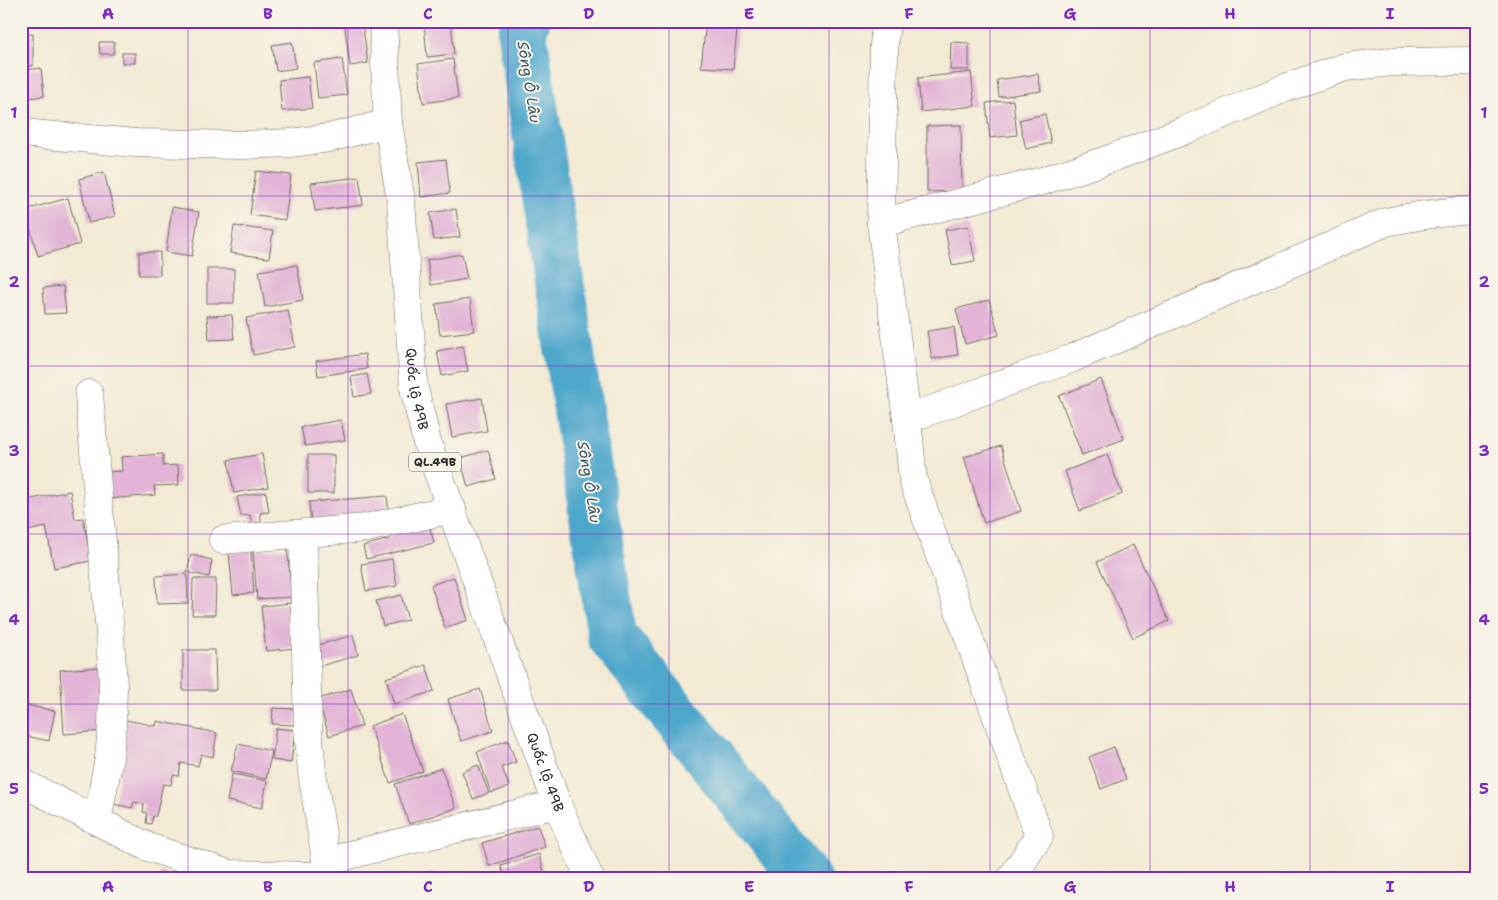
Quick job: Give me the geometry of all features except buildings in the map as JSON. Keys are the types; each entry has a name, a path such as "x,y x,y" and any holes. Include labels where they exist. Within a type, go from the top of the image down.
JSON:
{"street":[{"name":"Quốc lộ 49B","path":"383,21 388,123 400,201 414,388 427,442 557,804 590,879"},
{"path":"886,21 880,223 907,419 912,480 1039,836 1010,879"},
{"path":"880,223 1042,182 1188,129 1285,88 1345,67 1392,62 1477,61"},
{"path":"21,133 136,143 242,145 290,143 329,138 388,123"},
{"path":"907,419 1073,358 1386,222 1449,212 1477,210"},
{"path":"89,394 113,686 109,758 97,821"},
{"path":"223,540 366,528 452,509"},
{"path":"302,534 308,729 321,874"},
{"path":"21,782 148,847 229,874 321,874 349,855 557,804"}],"waterway":[{"name":"Sông Ô Lâu","path":"525,21 522,33 612,636 806,879"}]}
